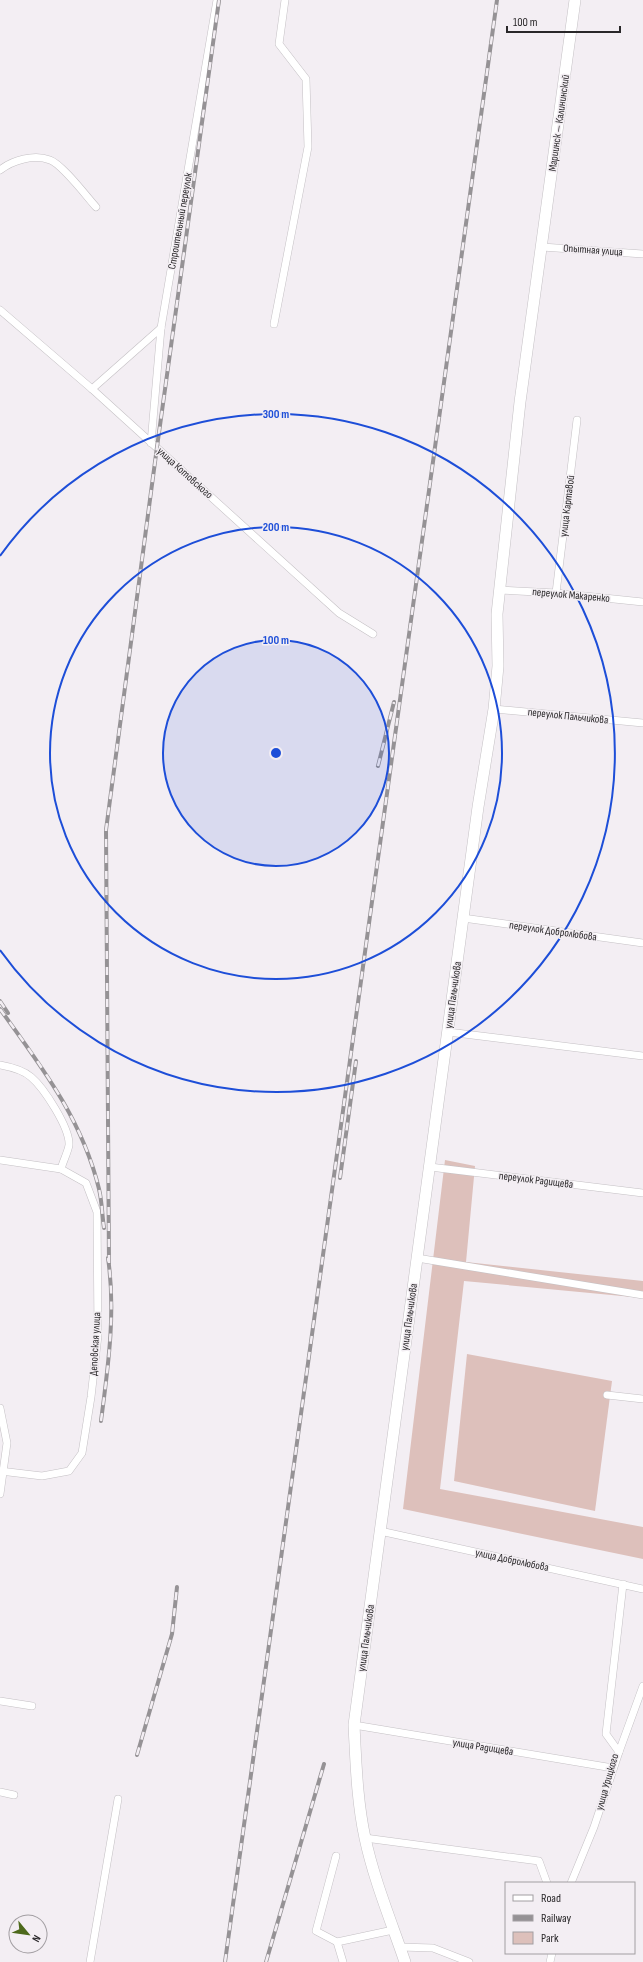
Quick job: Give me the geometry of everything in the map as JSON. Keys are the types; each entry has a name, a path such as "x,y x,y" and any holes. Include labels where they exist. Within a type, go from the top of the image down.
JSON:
{"main road":[{"name":"Мариинск — Калининский","path":"499,590 520,402 575,0"},
{"name":"улица Пальчикова","path":"405,1962 393,1930 365,1838 359,1798 354,1725 463,918 494,709 498,666 496,625 499,590"}],"street":[{"name":"Строительный переулок","path":"151,443 161,328 217,0"},
{"path":"274,324 308,147 306,80 279,44 285,0"},
{"path":"0,170 12,162 33,158 51,160 68,175 96,207"},
{"name":"Опытная улица","path":"542,247 643,254"},
{"name":"улица Котовского","path":"0,310 92,389 339,613 373,634"},
{"path":"92,389 161,328"},
{"name":"улица Картавой","path":"556,593 577,420"},
{"name":"переулок Макаренко","path":"499,590 556,593 643,602"},
{"name":"переулок Пальчикова","path":"494,709 643,723"},
{"name":"переулок Добролюбова","path":"463,918 643,943"},
{"path":"448,1032 643,1056"},
{"path":"0,1065 14,1068 32,1078 50,1101 65,1128 69,1144 61,1169 0,1160"},
{"name":"переулок Радищева","path":"430,1167 643,1193"},
{"name":"Деповская улица","path":"2,1472 42,1476 69,1471 82,1452 92,1396 98,1335 97,1212 86,1183 61,1169"},
{"path":"417,1258 643,1294"},
{"path":"607,1394 643,1399"},
{"path":"0,1408 7,1443 0,1494"},
{"name":"улица Добролюбова","path":"380,1531 643,1589"},
{"name":"улица Урицкого","path":"571,1882 594,1827 612,1768 619,1752 606,1734 624,1584"},
{"path":"619,1752 643,1686"},
{"path":"0,1701 32,1706"},
{"name":"улица Радищева","path":"354,1725 612,1768"},
{"path":"0,1792 14,1795"},
{"path":"90,1962 118,1799"},
{"path":"365,1838 539,1861 547,1882"},
{"path":"336,1856 316,1931 336,1942 393,1930"},
{"path":"336,1942 343,1962"},
{"path":"400,1946 433,1948 469,1962"}],"green space":[{"path":"445,1160 475,1166 466,1262 643,1281 643,1298 464,1281 440,1489 643,1527 643,1559 403,1509"},
{"path":"467,1354 612,1381 595,1511 454,1481"}],"railway":[{"path":"109,1263 106,830 219,0"},
{"path":"225,1962 497,0"},
{"path":"378,766 394,702"},
{"path":"0,1001 8,1013"},
{"path":"0,1009 45,1073 71,1116 82,1139 92,1164 99,1189 104,1228"},
{"path":"340,1178 356,1061"},
{"path":"101,1421 111,1319 108,1258"},
{"path":"137,1755 172,1634 177,1587"},
{"path":"266,1962 324,1764"}]}
